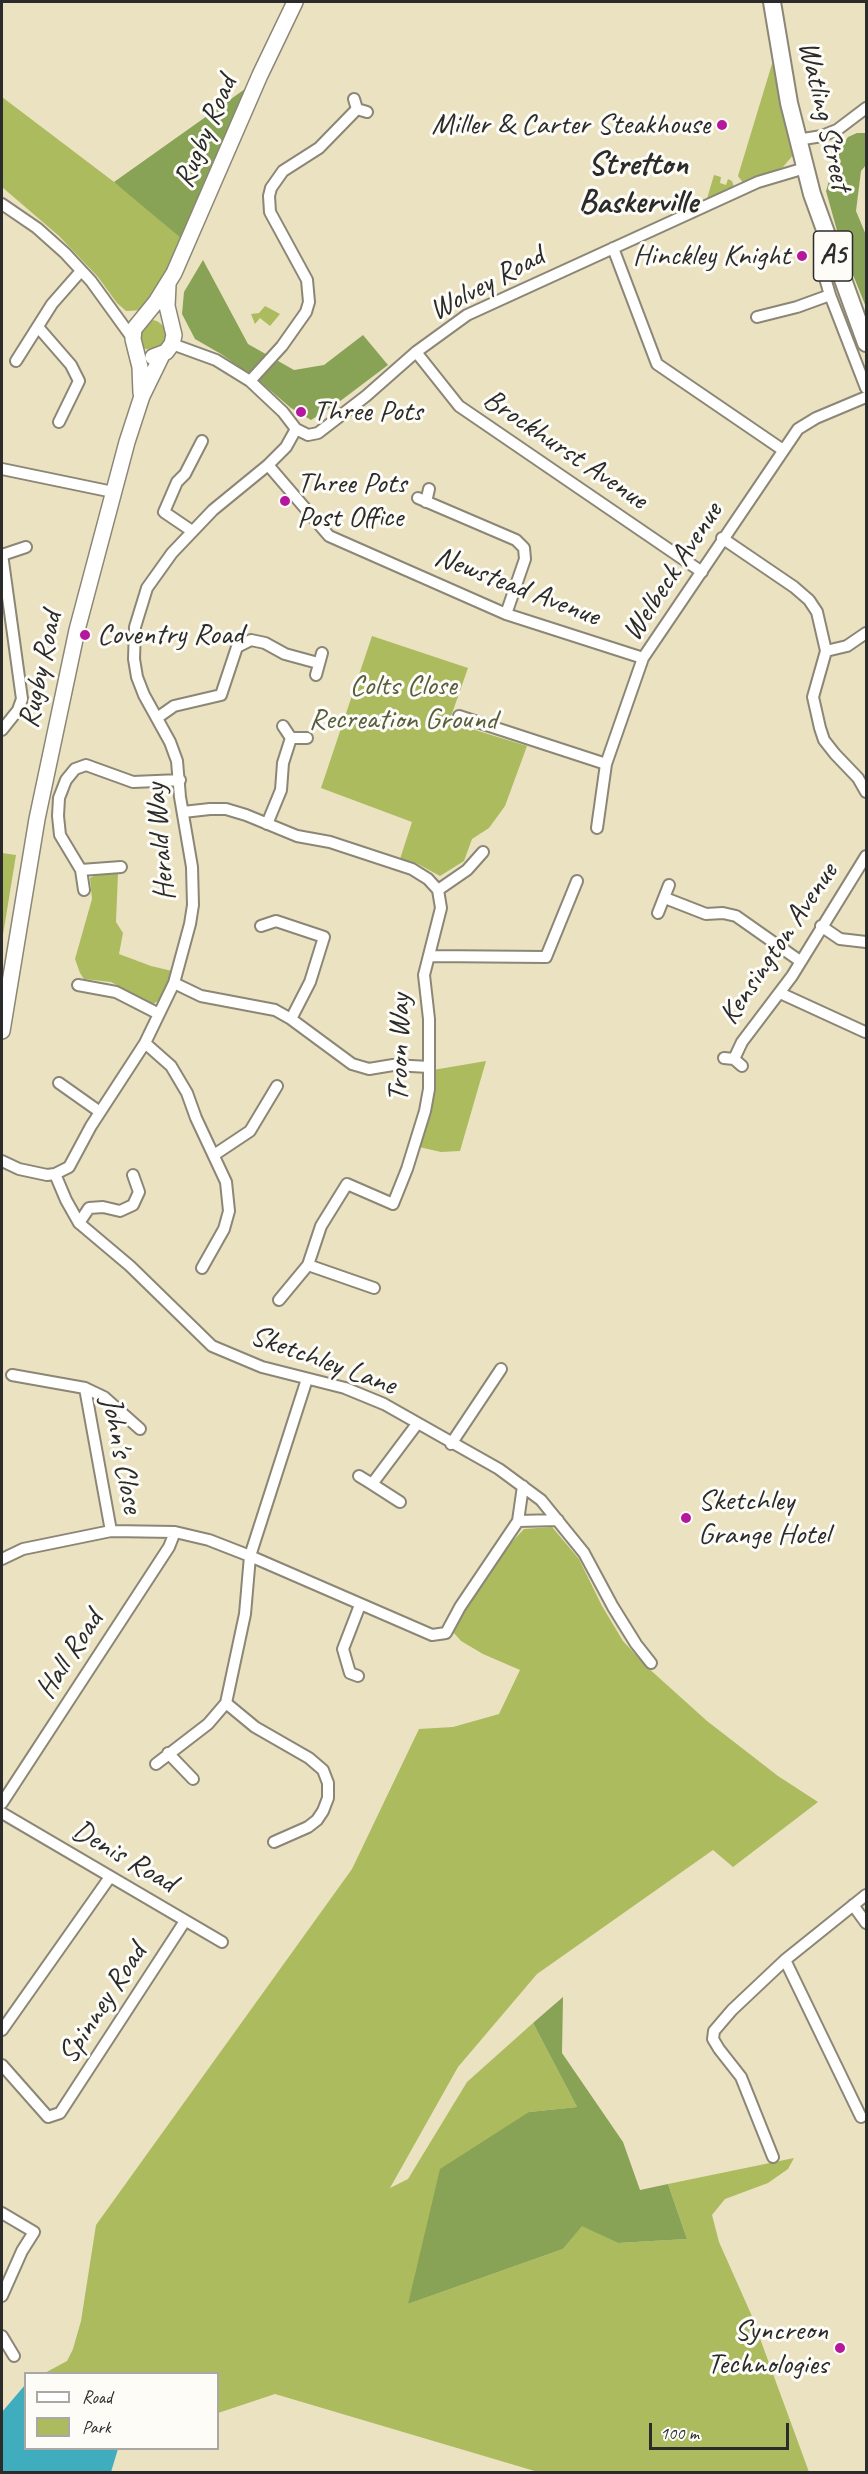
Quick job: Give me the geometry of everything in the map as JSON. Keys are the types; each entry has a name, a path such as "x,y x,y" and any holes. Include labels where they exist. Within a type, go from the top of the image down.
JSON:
{"highway":[{"name":"Watling Street","path":"772,2 797,140 844,287 867,342"}],"main road":[{"name":"Rugby Road","path":"141,320 168,285 260,75 296,2"},
{"name":"Rugby Road","path":"168,285 167,306 171,327"},
{"path":"155,316 167,322 174,335 167,349 147,356 134,342 134,329 141,320 155,316"},
{"name":"Rugby Road","path":"134,342 140,367 142,396"},
{"name":"Rugby Road","path":"2,1031 37,819 77,630 113,492 142,396 167,349"}],"street":[{"path":"250,381 282,346 306,312 309,302 307,280 270,212 271,188 283,171 319,148 359,106"},
{"path":"797,140 822,136 837,130 867,108"},
{"name":"Wolvey Road","path":"296,429 308,435 318,433 366,396 416,352 467,315 758,182 805,168"},
{"path":"2,204 37,228 81,271 134,342"},
{"path":"613,248 657,364 783,450"},
{"path":"16,362 52,304 81,271"},
{"path":"825,278 867,388"},
{"path":"757,317 797,307 830,295"},
{"path":"114,313 141,320"},
{"path":"38,327 71,365 79,381 59,422"},
{"path":"167,349 216,360 250,381 283,412 296,429 286,447 268,465 192,531 164,512 177,482 189,467 202,441"},
{"name":"Brockhurst Avenue","path":"416,352 459,406 702,572"},
{"name":"Welbeck Avenue","path":"597,828 606,764 643,658 702,572 722,538 798,429 867,397"},
{"name":"Newstead Avenue","path":"268,465 329,536 506,614 643,658"},
{"path":"2,470 113,492"},
{"path":"429,489 422,500 516,540 524,548 525,559 506,614"},
{"name":"Herald Way","path":"55,1174 69,1167 100,1112 145,1043 174,983 187,941 193,905 192,867 180,780 174,750 144,695 137,677 133,643 140,607 159,569 192,531"},
{"path":"722,538 794,587 809,600 817,612 826,651 813,697 820,728 834,754 858,778 867,792"},
{"path":"2,730 18,710 22,699 7,632 2,554 26,547"},
{"path":"826,651 847,646 867,633"},
{"path":"157,718 174,706 221,695 237,647 251,640 265,643 285,654 320,658 316,675"},
{"path":"459,716 606,764"},
{"path":"283,726 291,738"},
{"path":"291,738 307,738"},
{"path":"267,824 281,789 283,764 291,738"},
{"path":"84,890 81,870 60,835 58,816 60,798 66,780 75,769 86,765 133,782 180,780"},
{"path":"183,812 226,809 297,836 330,842 412,869 428,879 438,890 467,870 483,852"},
{"name":"Kensington Avenue","path":"733,1061 742,1042 780,993 867,856"},
{"path":"81,870 121,867"},
{"path":"430,956 546,957 577,881"},
{"path":"657,913 669,885"},
{"name":"Troon Way","path":"308,1265 321,1226 347,1184 393,1204 407,1169 425,1111 429,1068 429,1019 424,975 441,908 438,890"},
{"path":"665,898 706,914 723,913 736,916 800,961"},
{"path":"261,926 276,921 324,937 310,982 291,1019"},
{"path":"822,927 840,939 867,942"},
{"path":"174,983 201,996 275,1010 291,1019 352,1064 369,1069 393,1065 429,1068"},
{"path":"78,985 116,992 159,1014"},
{"path":"780,993 865,1032"},
{"path":"145,1043 171,1066 187,1093 226,1182 229,1210 224,1228 202,1268"},
{"path":"59,1083 100,1112"},
{"path":"214,1155 250,1131 277,1086"},
{"path":"2,1161 29,1172 55,1174"},
{"name":"Sketchley Lane","path":"55,1174 79,1224 130,1266 212,1346 262,1366 355,1392 384,1404 451,1444 499,1469 541,1500 584,1553 613,1607 651,1663"},
{"path":"79,1224 89,1208 103,1207 120,1211 133,1205 139,1192 133,1174"},
{"path":"279,1300 308,1265 374,1288"},
{"path":"451,1444 501,1369"},
{"name":"John's Close","path":"12,1374 85,1388 111,1532"},
{"path":"156,1764 208,1724 226,1703 245,1614 250,1556 307,1379"},
{"path":"85,1388 104,1397 140,1429"},
{"path":"372,1484 417,1424"},
{"path":"359,1476 400,1502"},
{"path":"2,1559 23,1549 111,1532 175,1532 209,1540 250,1556 432,1635 446,1633 460,1607 518,1521 523,1486"},
{"path":"518,1521 558,1520"},
{"name":"Hall Road","path":"2,1803 169,1547 175,1532"},
{"path":"358,1676 350,1673 343,1649 360,1605"},
{"path":"226,1703 255,1726 309,1758 323,1770 328,1783 328,1798 317,1820 308,1827 274,1842"},
{"path":"168,1753 193,1779"},
{"name":"Denis Road","path":"2,1813 222,1942"},
{"path":"2,2030 110,1877"},
{"path":"773,2157 741,2078 713,2039 714,2031 732,2010 785,1960 867,1895"},
{"path":"853,1905 867,1923"},
{"name":"Spinney Road","path":"2,2065 48,2118 60,2113 185,1921"},
{"path":"785,1960 861,2117"},
{"path":"2,2213 34,2232 22,2251 2,2296"},
{"path":"2,2337 14,2356"}],"green space":[{"path":"775,54 794,154 783,167 744,184 738,176"},
{"path":"245,89 183,240 114,182"},
{"path":"2,97 126,191 183,240 158,293 144,310 126,311 59,236 2,187"},
{"path":"857,133 866,133 866,165 861,171 856,211 866,235 866,307 841,245 826,191 838,151 848,137"},
{"path":"714,175 721,177 720,183 726,185 728,179 732,181 734,187 706,202"},
{"path":"203,260 248,344 294,370 324,365 363,335 388,365 311,420 291,408 258,380 221,354 195,339 182,314 184,292"},
{"path":"265,306 280,314 270,326 260,318 255,324 251,314 259,313"},
{"path":"151,320 162,324 166,335 162,346 151,350 140,346 136,335 140,324"},
{"name":"Colts Close Recreation Ground","path":"372,636 468,668 449,722 527,746 505,806 489,828 472,839 464,861 440,876 418,864 400,859 412,822 321,788"},
{"path":"2,853 16,855 2,941"},
{"path":"99,873 118,873 116,922 123,933 119,954 172,971 160,1000 153,1004 111,982 84,979 80,973 75,959 92,899 90,878"},
{"path":"486,1061 460,1151 441,1152 419,1147 433,1070"},
{"path":"552,1527 579,1559 602,1606 623,1641 646,1666 707,1721 778,1776 818,1802 733,1867 713,1850 537,1974 458,2067 390,2188 408,2179 467,2082 533,2023 577,2107 529,2112 408,2304 563,2249 582,2225 618,2243 687,2239 668,2184 794,2158 788,2169 768,2183 725,2199 712,2215 719,2242 751,2314 809,2472 538,2472 275,2394 219,2413 219,2372 47,2372 67,2361 73,2349 81,2321 96,2225 352,1869 419,1729 453,1727 499,1714 520,1670 483,1654 461,1641 453,1632 462,1610 508,1546 524,1529"},
{"path":"563,1997 562,2053 623,2142 640,2190 668,2184 687,2239 618,2243 582,2226 563,2249 408,2304 440,2169 529,2112 577,2107 533,2023"}],"water":[{"path":"24,2386 24,2450 118,2450 111,2472 2,2472 2,2412"}],"place":[{"name":"Miller & Carter Steakhouse","path":"722,125"},
{"name":"Hinckley Knight","path":"802,256"},
{"name":"Three Pots","path":"301,412"},
{"name":"Three Pots Post Office","path":"285,501"},
{"name":"Coventry Road","path":"85,635"},
{"name":"Sketchley Grange Hotel","path":"686,1518"},
{"name":"Syncreon Technologies","path":"840,2348"}],"district":[{"name":"Stretton Baskerville","path":"638,184"}]}
